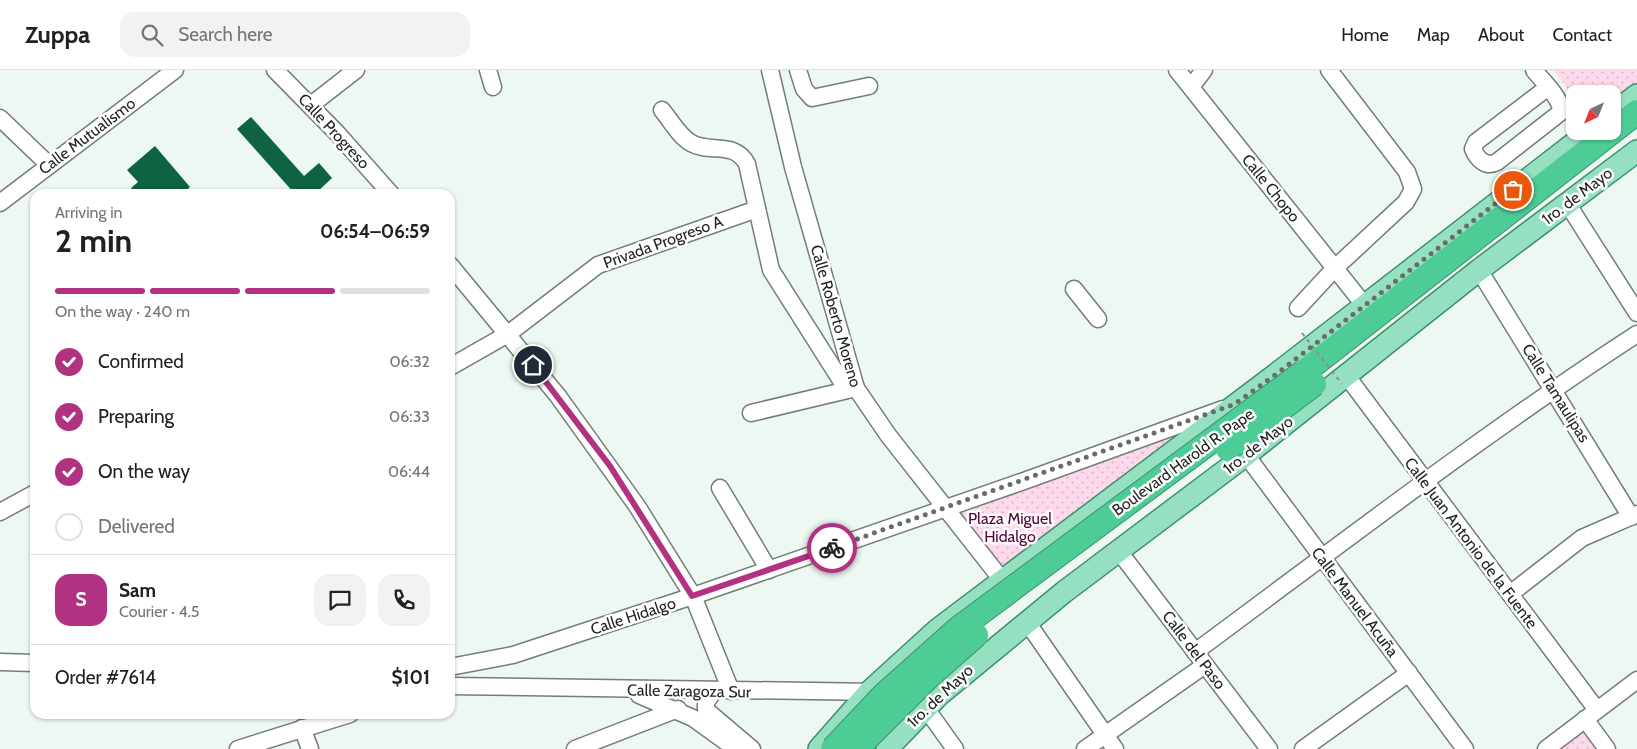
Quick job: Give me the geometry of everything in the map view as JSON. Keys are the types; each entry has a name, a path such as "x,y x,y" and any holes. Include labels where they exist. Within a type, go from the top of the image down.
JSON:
{"highway":[{"name":"Boulevard Harold R. Pape","path":"856,749 923,681 966,644 1309,378 1488,236 1637,112"},
{"name":"Boulevard Harold R. Pape","path":"1488,236 1637,131"},
{"name":"Boulevard Harold R. Pape","path":"833,749 884,695 958,629 1309,378"}],"main road":[{"path":"1621,107 1637,95"},
{"path":"819,749 870,691 937,630 1242,400 1578,140"},
{"name":"1ro. de Mayo","path":"887,749 925,707 1027,622 1118,550 1344,380 1479,270 1637,151"},
{"path":"843,722 852,720 869,726 880,743 881,749"}],"street":[{"name":"Calle Mutualismo","path":"0,203 175,70"},
{"name":"Calle Progreso","path":"275,70 310,105 386,189"},
{"path":"310,105 356,70"},
{"path":"488,70 493,87"},
{"name":"Calle Roberto Moreno","path":"770,70 851,389 1002,580"},
{"path":"798,70 804,90 812,98 869,86"},
{"name":"Calle Chopo","path":"1177,70 1365,306"},
{"path":"1191,87 1204,70"},
{"path":"1298,308 1335,268 1406,202 1412,189 1407,172 1329,70"},
{"path":"1534,70 1560,105 1561,112 1559,116 1497,162 1488,164 1483,162 1472,149 1476,142 1547,88"},
{"path":"662,110 680,133 692,144 730,149 743,157 747,164 767,259 773,275 851,389 750,413"},
{"path":"0,118 49,165"},
{"path":"1567,204 1637,313"},
{"name":"Privada Progreso A","path":"455,364 508,334 598,265 757,209"},
{"name":"Calle Tamaulipas","path":"1479,270 1634,515"},
{"path":"455,271 558,396 610,466 692,596 731,691"},
{"path":"1074,290 1098,319"},
{"path":"1085,749 1105,735 1322,558 1425,481 1554,389 1637,334"},
{"name":"Calle Juan Antonio de la Fuente","path":"1344,380 1425,481 1510,594 1591,715 1607,749"},
{"name":"Calle Hidalgo","path":"458,666 513,655 769,570 945,509 1242,400"},
{"name":"Calle Manuel Acuña","path":"1246,455 1465,749"},
{"path":"720,488 769,570"},
{"path":"0,512 30,495"},
{"path":"1510,594 1582,538 1634,515"},
{"name":"Calle del Paso","path":"1118,550 1269,749"},
{"path":"1027,622 1115,749"},
{"path":"0,662 30,663"},
{"path":"1303,749 1408,673"},
{"path":"1546,749 1637,680"},
{"name":"Calle Zaragoza Sur","path":"455,686 622,690 870,691 892,694 925,707"},
{"path":"622,690 678,710 693,718 736,749"},
{"path":"714,691 706,702 706,710 752,749"},
{"path":"925,707 955,749"},
{"path":"575,749 678,710"},
{"path":"238,749 333,719"},
{"path":"302,728 310,749"}],"path":[{"path":"1302,333 1344,380"}],"green space":[{"path":"1553,70 1637,70 1637,87 1621,99 1621,85 1566,85 1566,87"},
{"name":"Plaza Miguel Hidalgo","path":"1205,421 1004,572 956,513"},
{"path":"1584,724 1602,749 1553,749"}],"building":[{"path":"251,117 304,176 319,163 332,178 320,189 291,189 237,129"},
{"path":"155,146 190,187 188,189 132,189 138,182 127,170"}],"way so far":[{"path":"832,548 1024,481 1235,404 1249,396 1513,190"}],"route":[{"path":"533,365 610,466 692,596 832,548"}]}
